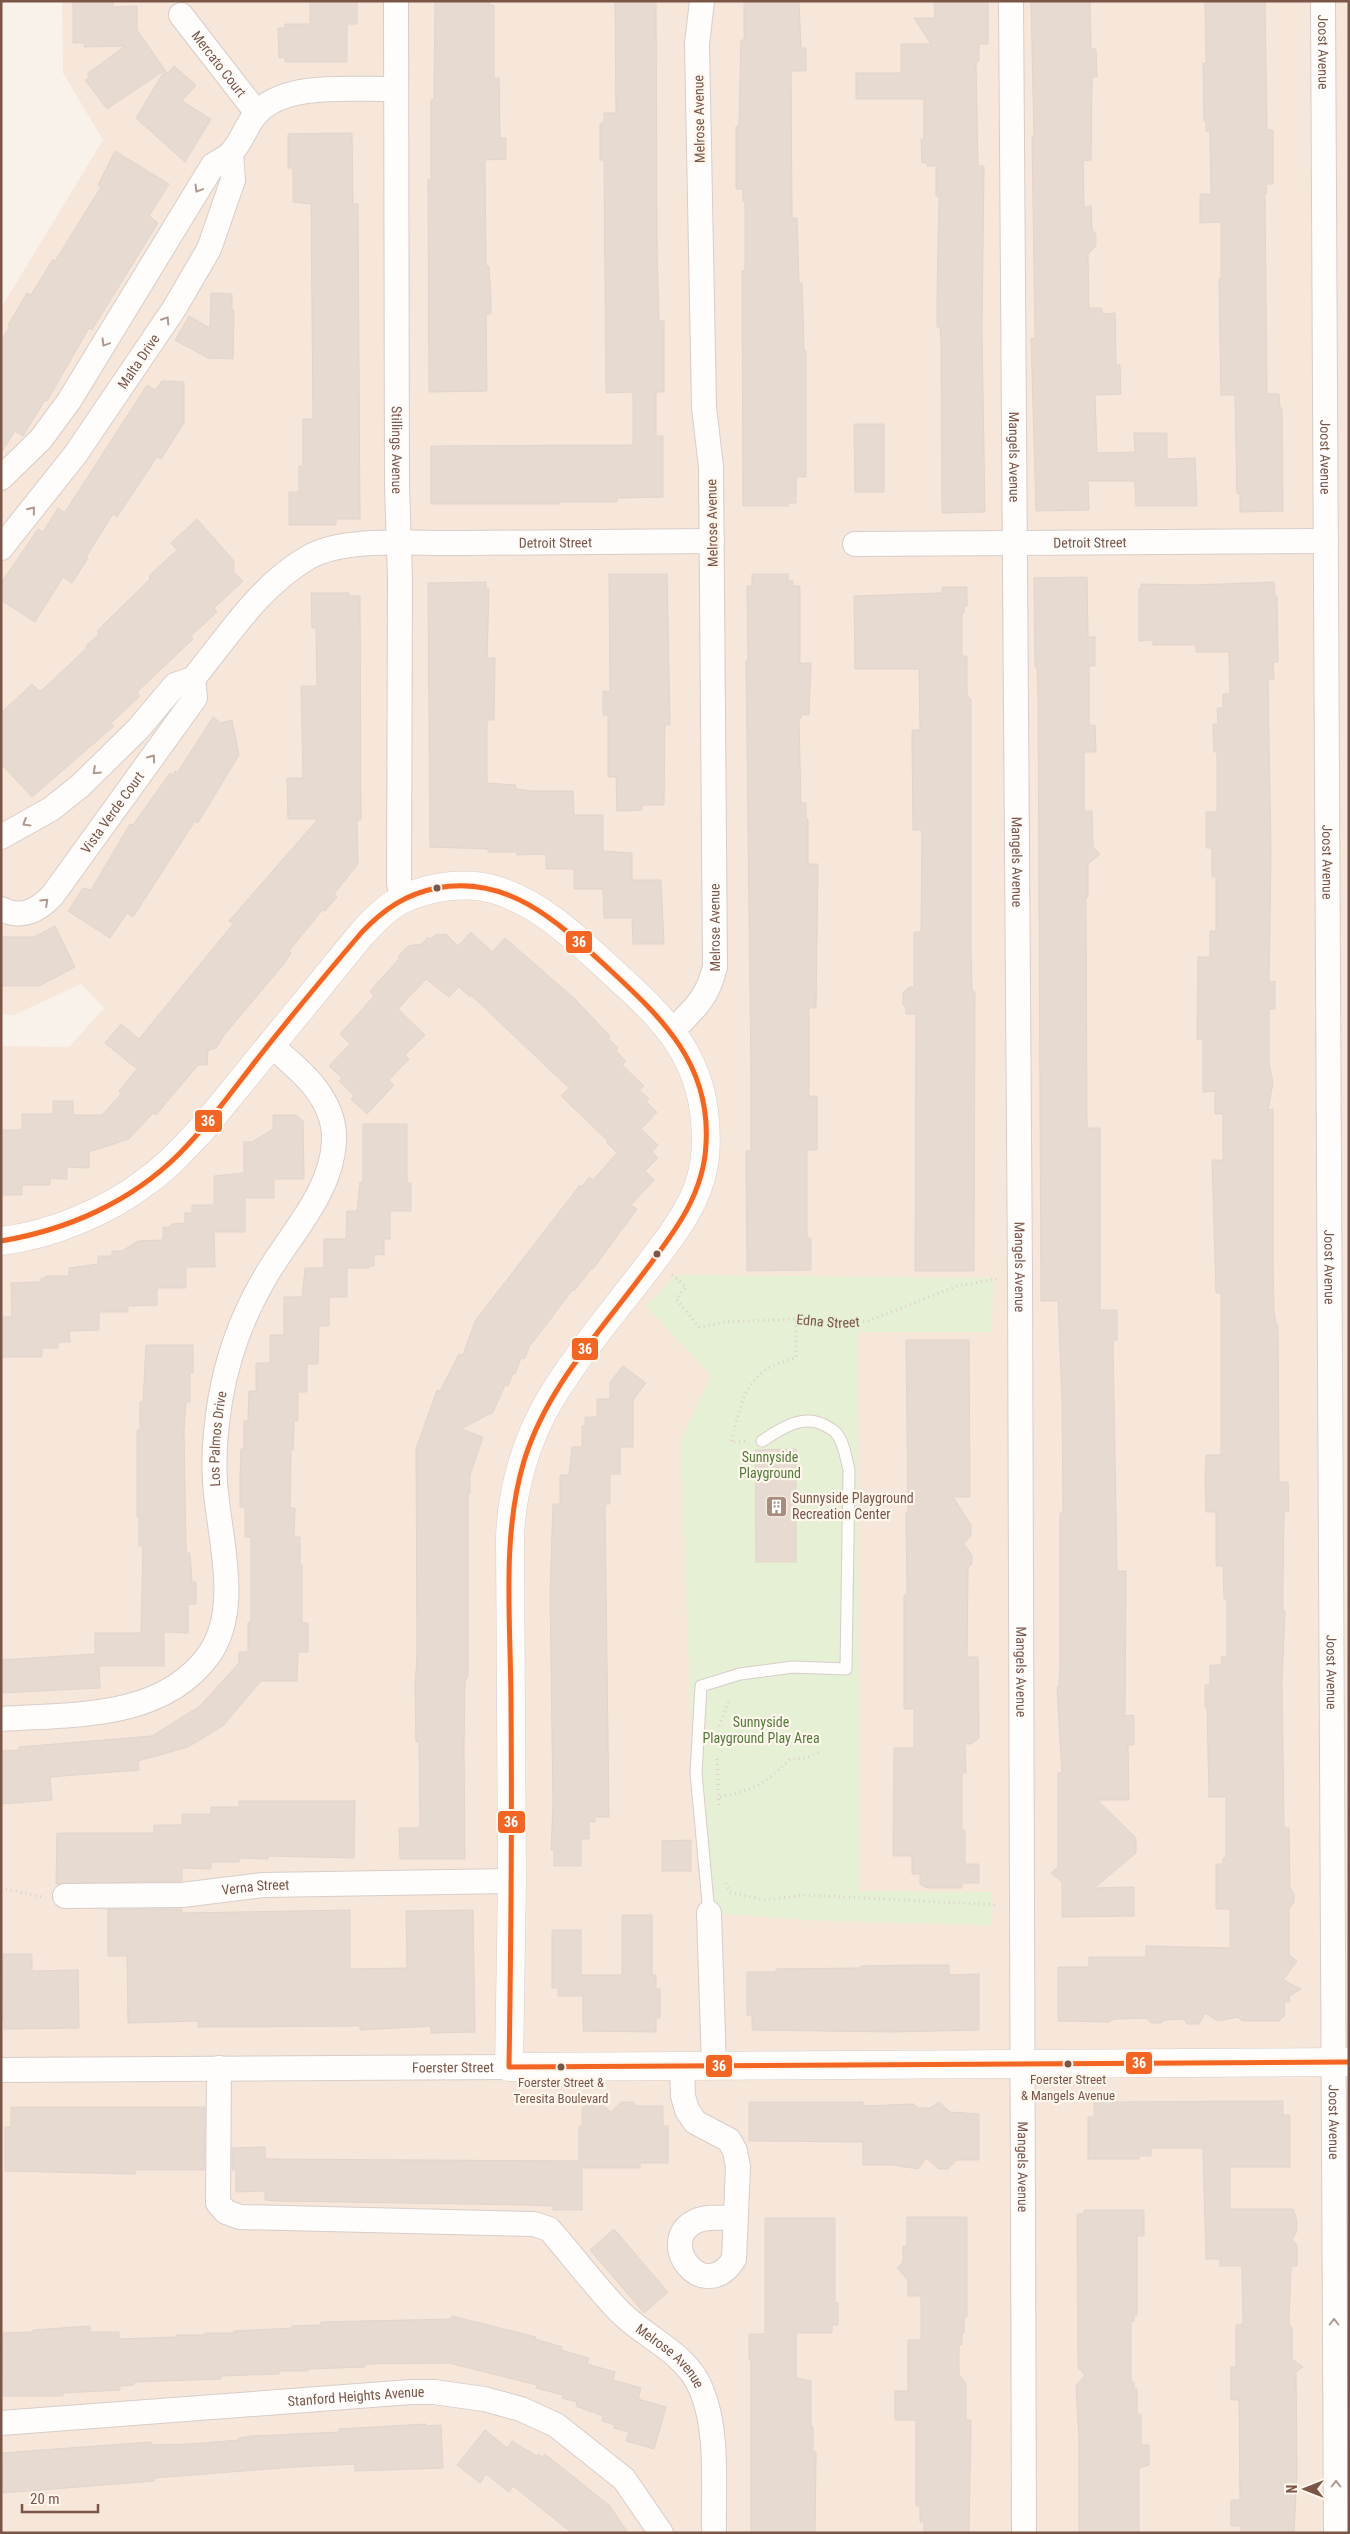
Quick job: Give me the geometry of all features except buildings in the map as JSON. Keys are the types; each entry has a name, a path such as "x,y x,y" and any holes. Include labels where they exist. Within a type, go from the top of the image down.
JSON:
{"street":[{"name":"Stillings Avenue","path":"396,1 397,476 400,543 399,883 402,899"},
{"name":"Melrose Avenue","path":"672,1030 696,1007 710,990 715,968 711,468 704,407 697,44 702,1"},
{"name":"Mangels Avenue","path":"1011,1 1020,1275 1024,2533"},
{"name":"Joost Avenue","path":"1323,1 1326,540 1340,1538 1341,2062 1336,2533"},
{"name":"Mercato Court","path":"181,15 257,113"},
{"path":"1,478 41,440 69,402 213,165 231,154 257,113 273,101 291,94 312,91 395,89"},
{"name":"Malta Drive","path":"1,548 75,455 164,324 209,249 233,180 231,154"},
{"name":"Detroit Street","path":"855,544 1326,540"},
{"name":"Detroit Street","path":"400,543 712,541"},
{"path":"1,837 50,809 80,786 138,729 175,685 193,679 266,590 287,570 312,556 337,547 400,543"},
{"name":"Vista Verde Court","path":"1,909 12,914 27,913 41,907 52,896 195,698 193,679"},
{"path":"1,1241 42,1233 80,1218 113,1203 146,1182 176,1157 202,1128 269,1044 377,916 402,899 426,890 457,886 486,886 518,897 548,914 646,1003 672,1030 689,1060 702,1094 706,1130 704,1165 694,1198 676,1230 550,1399 534,1434 517,1487 510,1540 512,1881 509,2067"},
{"name":"Los Palmos Drive","path":"1,1720 112,1710 138,1705 165,1694 187,1678 208,1656 222,1626 226,1589 215,1478 221,1399 244,1320 263,1281 324,1184 332,1162 334,1139 330,1115 316,1088 301,1071 269,1044"},
{"name":"Verna Street","path":"65,1896 182,1895 263,1885 512,1881"},
{"path":"710,1913 714,2066"},
{"name":"Foerster Street","path":"1,2070 1341,2062"},
{"path":"682,2066 683,2096 687,2110 695,2122 729,2140 735,2151 738,2166 735,2218"},
{"name":"Melrose Avenue","path":"219,2068 218,2203 226,2212 240,2217 534,2224 549,2229 620,2312 688,2367 702,2389 709,2416 713,2454 714,2533"},
{"name":"Stanford Heights Avenue","path":"1,2423 411,2392 455,2394 521,2409 556,2425 624,2479 661,2533"}],"lane":[{"path":"710,1913 696,1773 701,1686 740,1674 793,1667 846,1669 849,1470 843,1447 836,1432 822,1424 805,1419 784,1427 762,1441"}],"path":[{"name":"Edna Street","path":"672,1275 686,1287 676,1299 699,1327 725,1322 796,1319 840,1323 868,1321 957,1286 1020,1275"},
{"path":"731,1442 746,1391 761,1372 775,1363 796,1358 796,1319"},
{"path":"718,1736 718,1727 729,1701"},
{"path":"720,1797 751,1790 770,1779 790,1759 806,1758 822,1751"},
{"path":"718,1752 719,1813"},
{"path":"724,1880 730,1892 764,1900 806,1895 928,1903 1001,1905"},
{"path":"1,1888 36,1898 65,1896"}],"shaded area":[{"path":"62,1 1349,1 1349,2533 1,2533 1,1046 69,1047 104,1008 81,984 14,1015 1,1014 1,308 103,140 63,73"}],"green space":[{"name":"Sunnyside Playground","path":"676,1275 994,1278 991,1332 858,1332 859,1891 992,1892 992,1925 824,1921 709,1913 692,1750 681,1451 682,1439 711,1375 646,1306"}],"transit line":[{"name":"36","path":"1,1241 50,1230 97,1211 119,1200 160,1171 190,1143 362,932 387,910 415,894 437,888 463,886 488,889 511,896 532,907 573,936 630,988 665,1026 680,1046 692,1067 701,1090 705,1116 706,1144 704,1163 693,1198 675,1230 559,1386 534,1435 524,1461 517,1490 512,1520 509,1581 511,1704 509,2067"},
{"name":"36","path":"509,2067 1349,2062"}],"place":[{"name":"Sunnyside Playground Recreation Center","path":"776,1506"},
{"name":"Foerster Street & Mangels Avenue","path":"1068,2064"},
{"name":"Foerster Street & Teresita Boulevard","path":"561,2067"}],"park label":[{"name":"Sunnyside Playground Play Area","path":"761,1730"}]}
